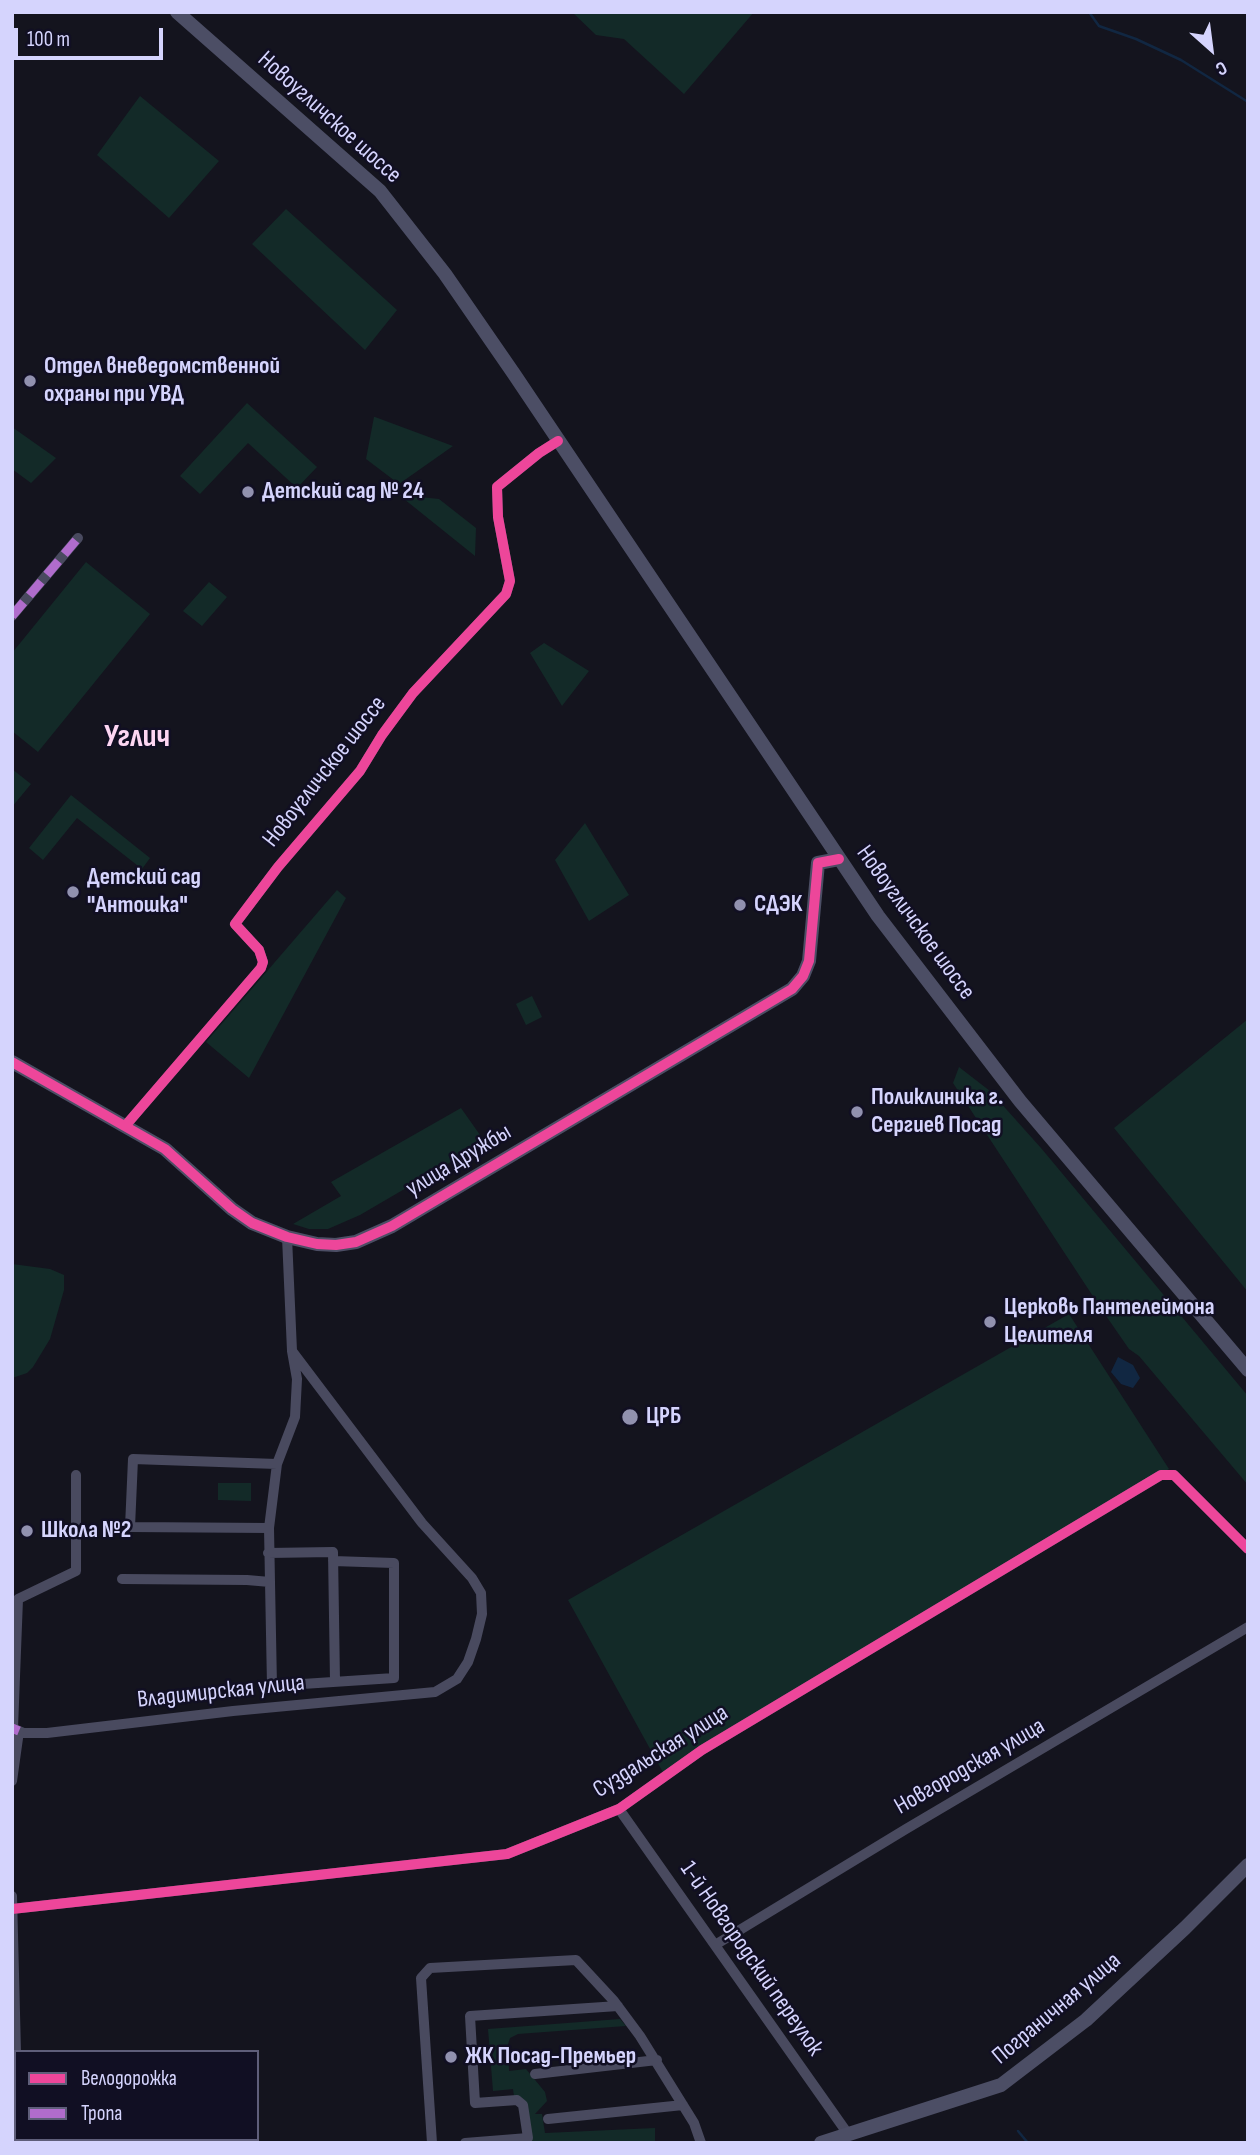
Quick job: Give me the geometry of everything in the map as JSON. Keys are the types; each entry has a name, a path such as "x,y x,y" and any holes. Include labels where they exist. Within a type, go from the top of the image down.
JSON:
{"main road":[{"name":"Новоугличское шоссе","path":"177,12 380,191 445,274 824,837 927,982 1013,1092 1248,1370"},
{"name":"улица Дружбы","path":"12,1062 126,1125 174,1156 244,1218 287,1237 317,1244 336,1245 370,1237 792,989 803,976 809,961 818,863 824,837"},
{"path":"818,863 839,859"},
{"name":"Пограничная улица","path":"821,2143 1001,2085 1086,2020 1248,1865"}],"street":[{"name":"Новоугличское шоссе","path":"126,1125 261,968 263,962 259,950 235,924 278,867 360,771 382,734 413,693 506,594 510,581 498,517 497,487 558,441"},
{"path":"12,616 78,538"},
{"path":"287,1237 292,1351 297,1379 295,1417 277,1464 269,1528 272,1686 394,1678 394,1563 333,1561"},
{"name":"Владимирская улица","path":"15,1729 24,1733 47,1733 233,1711 435,1692 457,1679 468,1662 482,1614 481,1592 472,1578 422,1522 292,1351"},
{"path":"269,1528 130,1527 133,1459 277,1464"},
{"path":"12,1781 18,1599 76,1571 76,1475"},
{"name":"Суздальская улица","path":"12,1909 507,1854 619,1809 702,1750 1161,1475 1174,1475 1248,1549"},
{"path":"268,1553 333,1552 335,1682"},
{"path":"122,1579 270,1582"},
{"name":"Новгородская улица","path":"715,1945 1248,1627"},
{"name":"1-й Новгородский переулок","path":"619,1809 848,2134"},
{"path":"12,1896 16,2050"},
{"path":"432,2143 421,1978 430,1968 576,1960 618,2006 657,2060 694,2123 701,2143"},
{"path":"465,2143 528,2138 523,2105 517,2100 475,2103 470,2016 618,2006"},
{"path":"535,2074 657,2060"},
{"path":"548,2119 683,2105"}],"green space":[{"path":"572,12 754,12 684,94 624,39 596,35"},
{"path":"140,96 219,161 169,218 97,155"},
{"path":"286,209 397,310 365,350 252,244"},
{"path":"247,403 317,467 297,488 248,443 200,494 180,476"},
{"path":"374,417 453,446 399,484 366,459"},
{"path":"12,427 56,458 31,483 12,469"},
{"path":"399,495 439,499 476,528 475,556"},
{"path":"86,562 150,614 38,752 12,731 12,653"},
{"path":"209,582 227,597 202,626 183,611"},
{"path":"544,643 589,671 562,706 530,653"},
{"path":"12,769 31,784 12,807"},
{"path":"71,795 150,858 142,869 77,818 43,860 29,848"},
{"path":"585,823 629,895 589,921 555,860"},
{"path":"337,890 346,898 249,1078 206,1042"},
{"path":"532,996 542,1017 526,1025 516,1004"},
{"path":"1248,1019 1248,1292 1114,1128"},
{"path":"959,1067 990,1091 1041,1148 1248,1396 1248,1485 1139,1356 1129,1349 1102,1310 953,1083"},
{"path":"461,1108 485,1142 360,1215 328,1229 309,1229 293,1224 341,1196 331,1182"},
{"path":"12,1264 50,1269 64,1275 64,1290 50,1339 33,1367 27,1373 12,1378"},
{"path":"1069,1314 1169,1469 665,1776 568,1600"},
{"path":"218,1483 251,1483 251,1501 218,1500"},
{"path":"620,2019 626,2026 518,2034 510,2038 508,2044 509,2071 526,2069 545,2092 547,2101 535,2114 542,2114 545,2133 655,2128 655,2143 528,2143 526,2115 514,2096 513,2089 493,2091 488,2029"}],"water":[{"path":"1118,1357 1133,1365 1140,1378 1133,1388 1121,1384 1111,1372"}],"waterway":[{"path":"1089,12 1099,26 1136,39 1181,60 1248,102"},
{"path":"1018,2131 1028,2143"}],"marked path":[{"path":"12,616 78,538"},
{"path":"12,1728 19,1731"}],"cycle path":[{"path":"126,1125 261,968 263,962 259,950 235,924 278,867 360,771 413,693 506,594 510,581 498,517 497,487 558,441"},
{"path":"12,1062 165,1149 232,1209 252,1223 287,1237 317,1244 356,1242 392,1226 792,989 803,976 809,961 818,863 839,859"},
{"path":"12,1909 507,1854 619,1809 702,1750 1161,1475 1174,1475 1248,1549"}],"place":[{"name":"Отдел вневедомственной охраны при УВД","path":"30,381"},
{"name":"Детский сад № 24","path":"248,492"},
{"name":"Детский сад \"Антошка\"","path":"73,892"},
{"name":"СДЭК","path":"740,905"},
{"name":"Поликлиника г. Сергиев Посад","path":"857,1112"},
{"name":"Церковь Пантелеймона Целителя","path":"990,1322"},
{"name":"ЦРБ","path":"630,1417"},
{"name":"Школа №2","path":"27,1531"},
{"name":"ЖК Посад-Премьер","path":"451,2057"}],"district":[{"name":"Углич","path":"137,738"}]}
